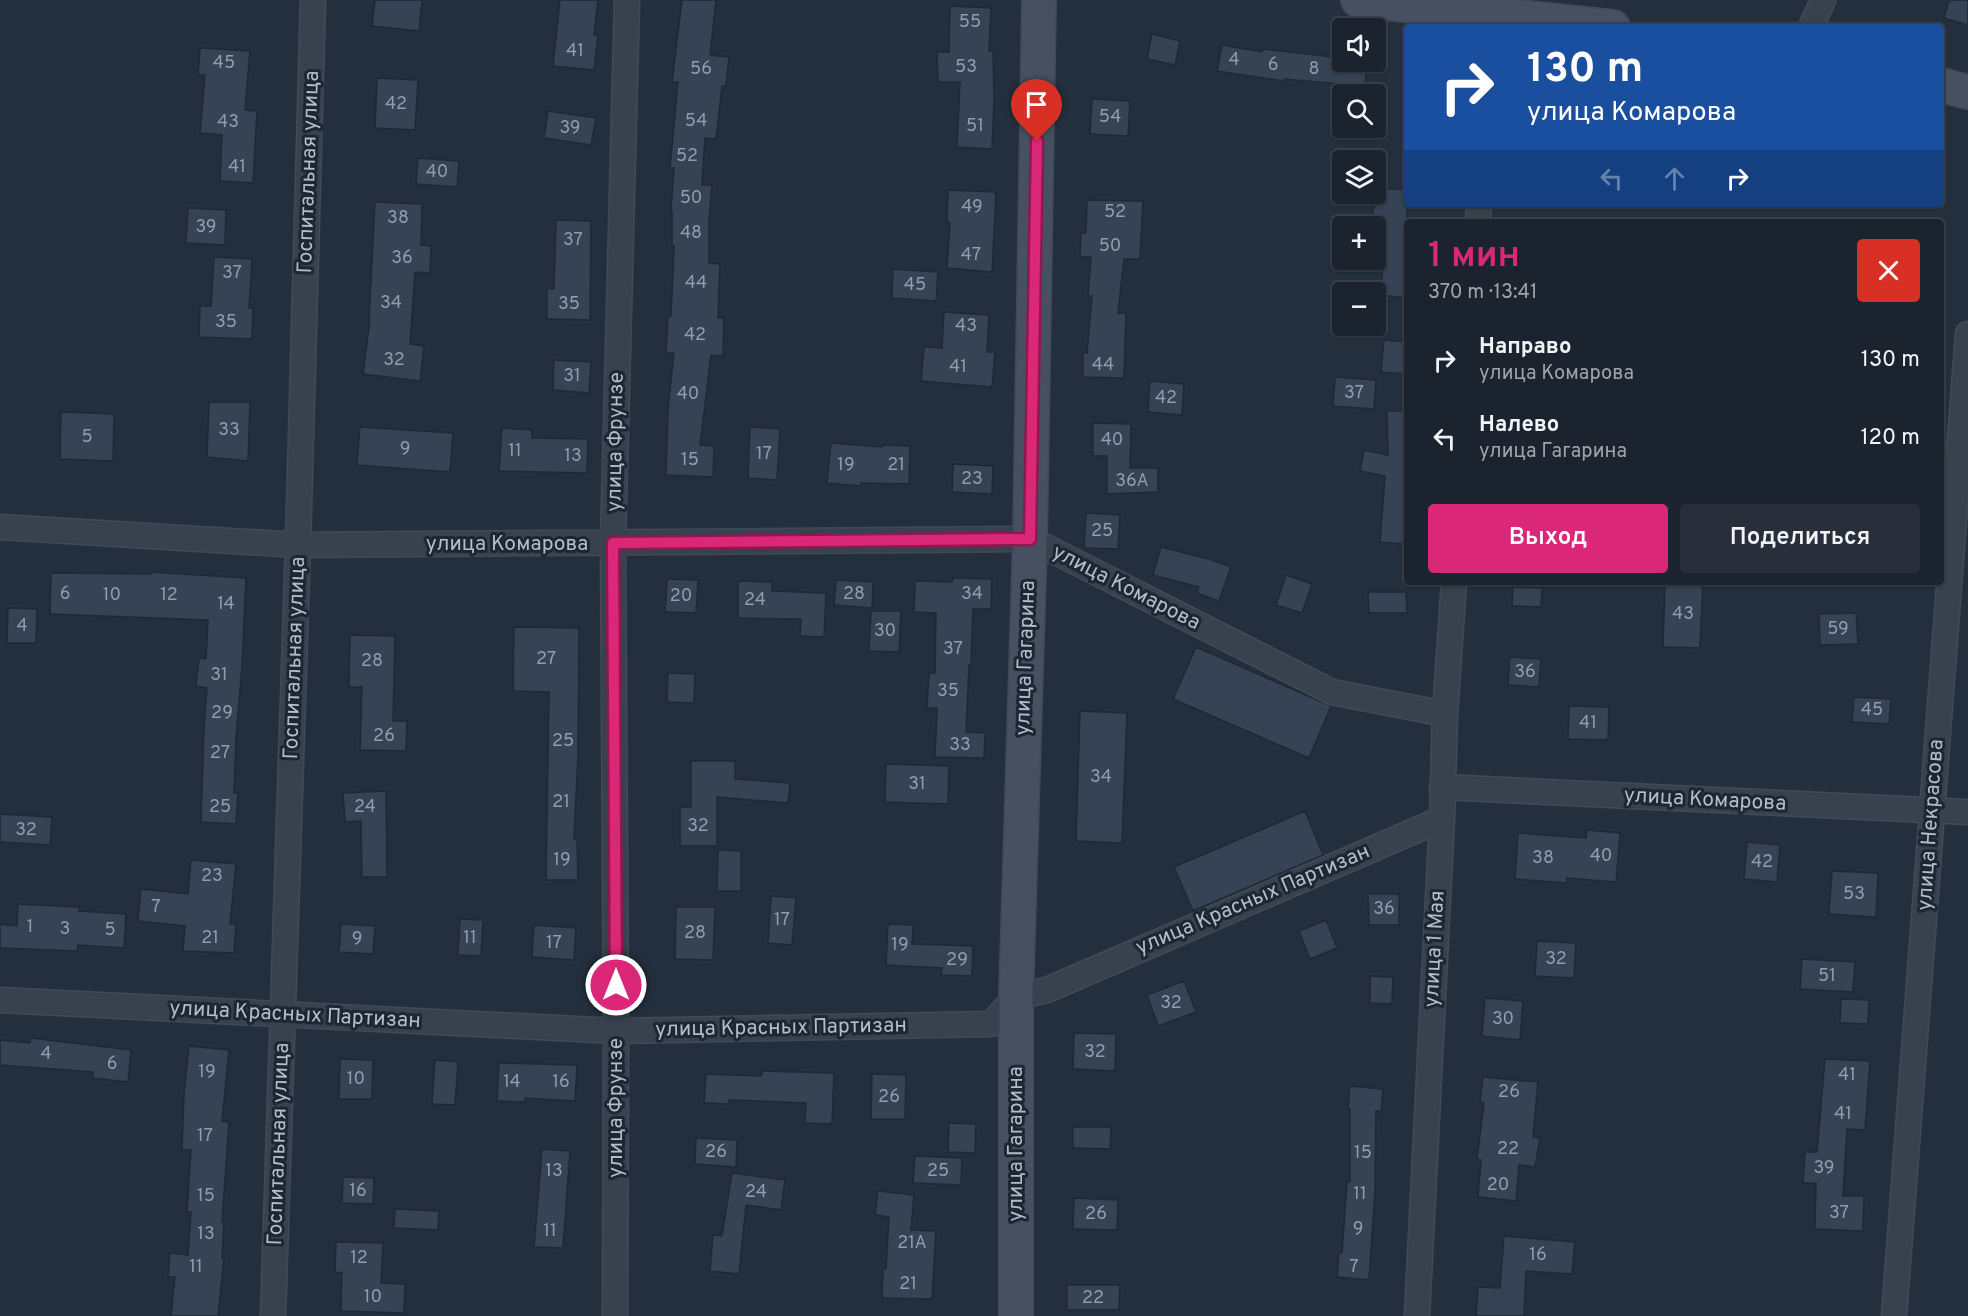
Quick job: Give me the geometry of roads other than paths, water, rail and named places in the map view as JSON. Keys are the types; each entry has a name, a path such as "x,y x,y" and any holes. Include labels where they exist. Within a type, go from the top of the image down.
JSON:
{"main road":[{"name":"улица Гагарина","path":"1016,1316 1016,997 1030,539 1039,0"},
{"path":"1358,0 1492,21 1552,24"},
{"path":"1944,85 1968,92"}],"street":[{"name":"Госпитальная улица","path":"273,1316 313,0"},
{"name":"улица Фрунзе","path":"615,1316 613,543 627,0"},
{"path":"1812,24 1823,0"},
{"name":"улица Некрасова","path":"1894,1316 1968,333"},
{"name":"улица Комарова","path":"0,527 298,545 1030,539 1332,692 1445,714"},
{"name":"улица 1 Мая","path":"1417,1316 1442,819 1445,714 1454,585"},
{"name":"улица Комарова","path":"1442,787 1968,812"},
{"name":"улица Красных Партизан","path":"0,1000 616,1031 991,1024 1016,997 1047,990 1442,819"}]}
